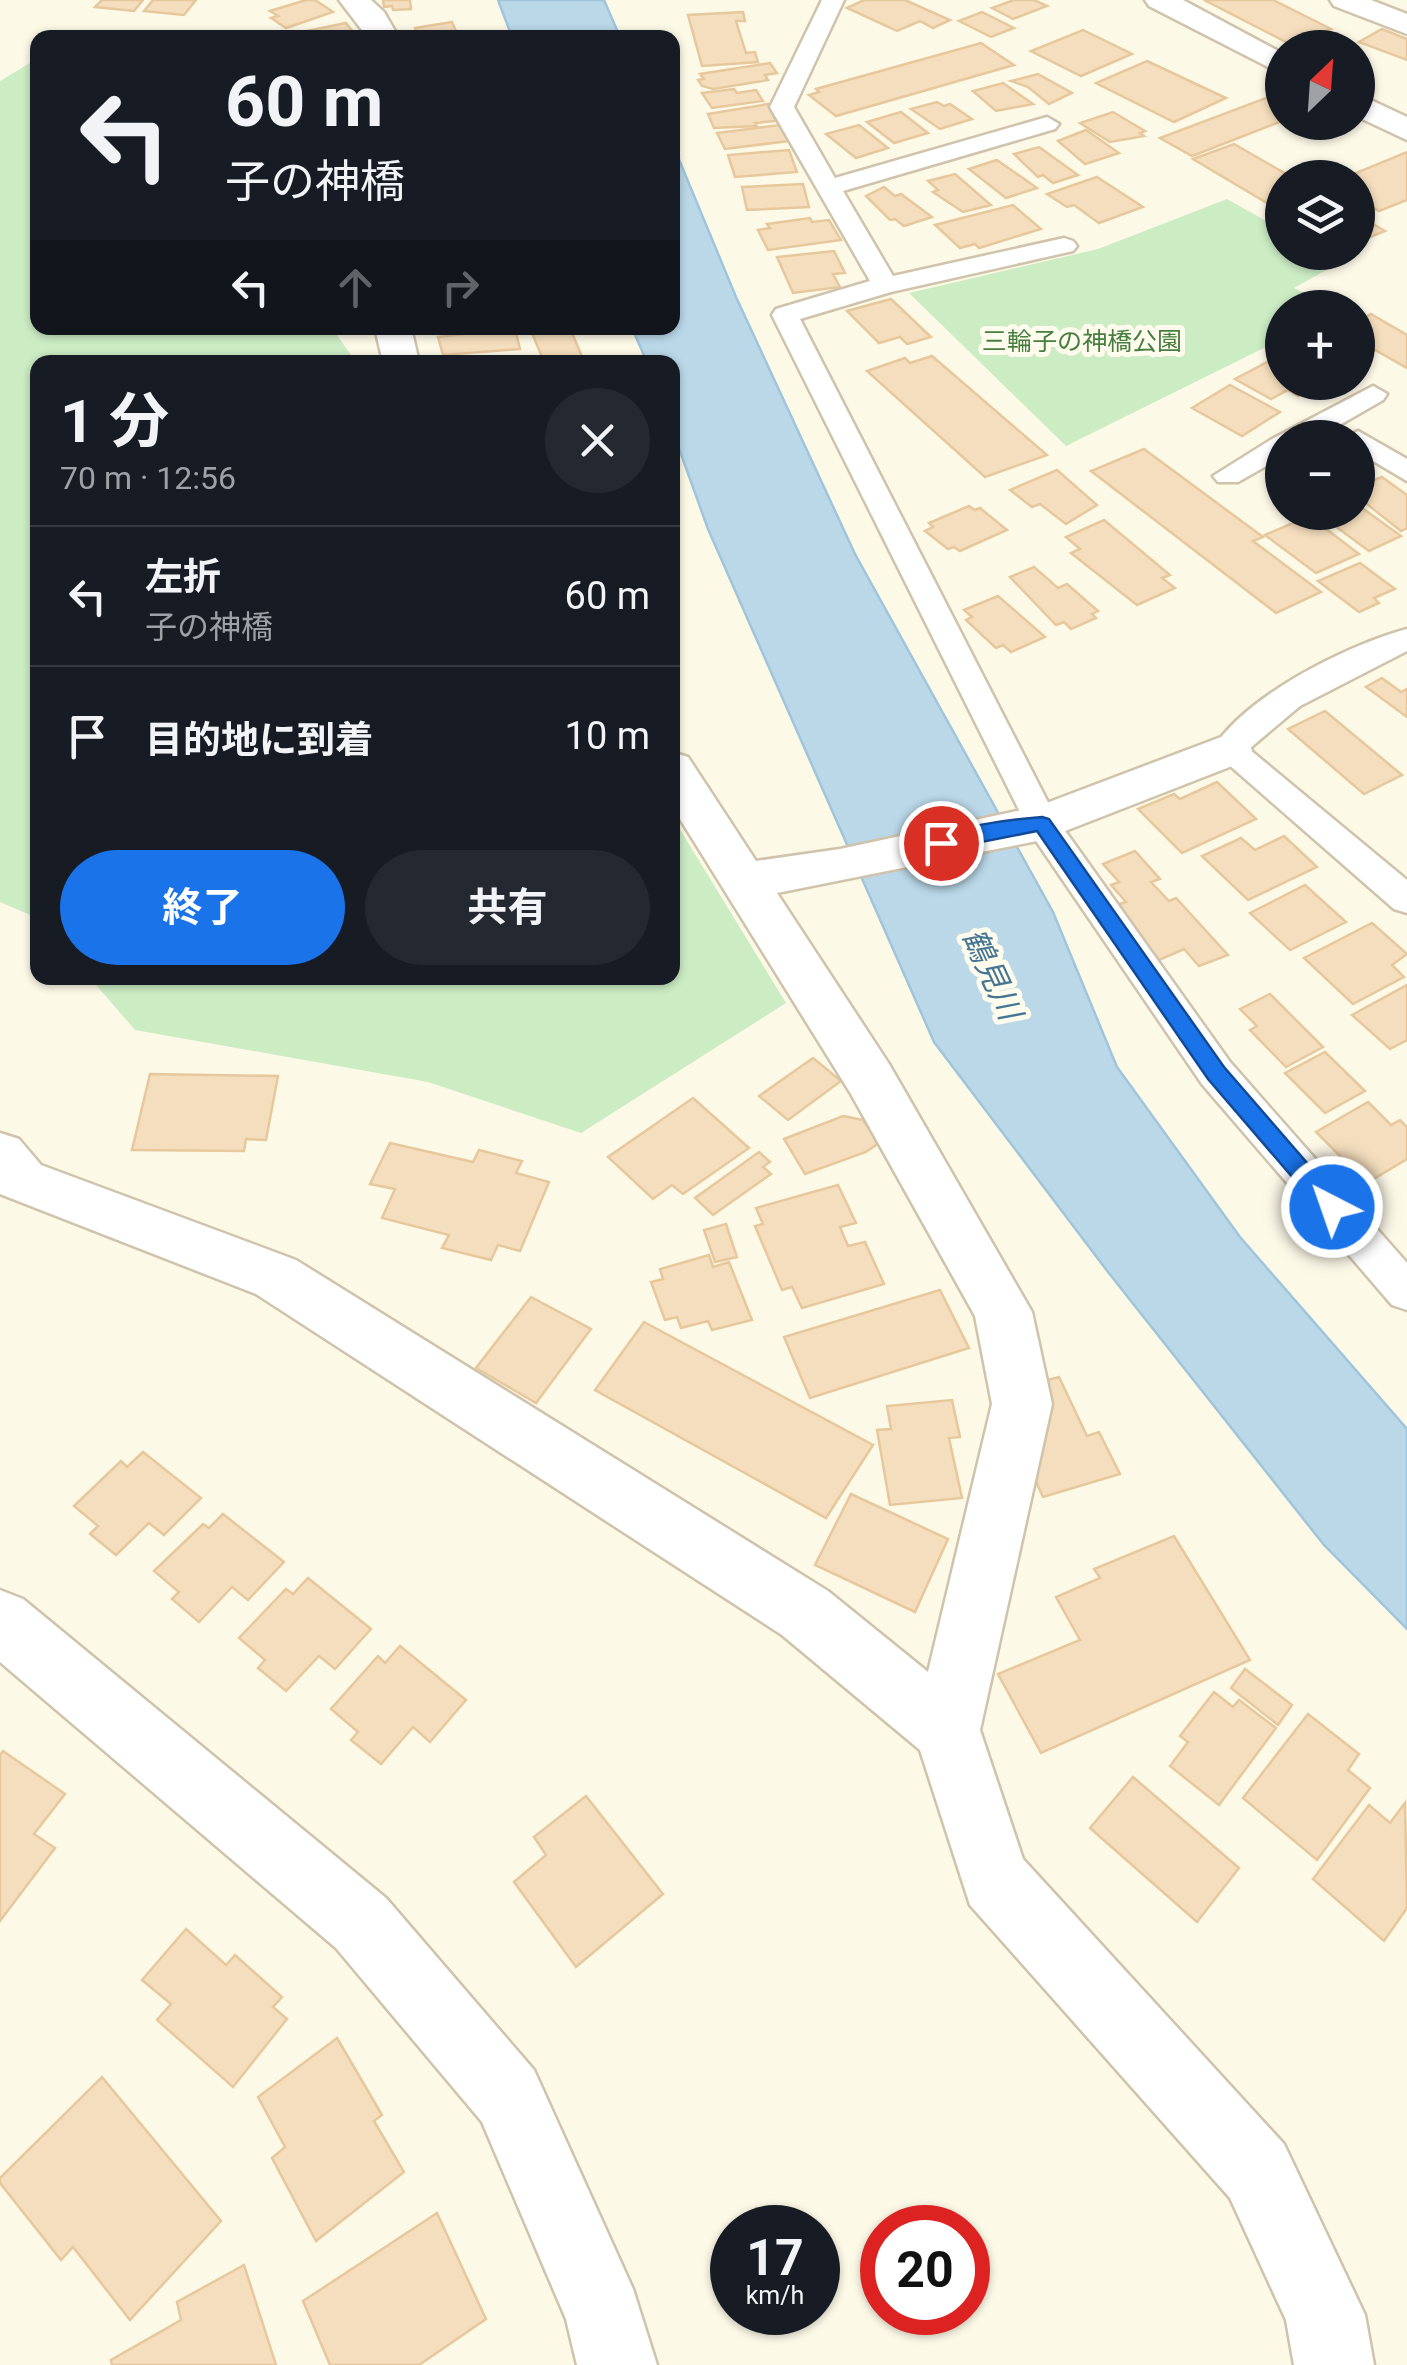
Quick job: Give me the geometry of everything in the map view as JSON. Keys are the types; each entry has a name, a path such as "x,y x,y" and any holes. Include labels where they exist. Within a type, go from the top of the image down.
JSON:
{"street":[{"path":"354,0 379,30"},
{"path":"1160,0 1265,56"},
{"path":"1345,0 1407,25"},
{"path":"1375,113 1407,130"},
{"path":"743,881 840,866 1025,825 1229,750"},
{"path":"680,781 870,1079 1002,1312 1022,1404 947,1730 995,1880 1257,2171 1325,2315 1334,2365"},
{"path":"7,1183 276,1277 805,1613 947,1730"},
{"path":"0,1621 361,1923 508,2096 605,2317 617,2365"}],"lane":[{"path":"833,0 782,106 885,284"},
{"path":"830,186 876,176 1047,124"},
{"path":"1064,246 885,284 784,314 1025,825 1216,1073 1407,1292"},
{"path":"1327,420 1362,400"},
{"path":"1375,451 1407,472"},
{"path":"1228,476 1265,455"},
{"path":"1407,639 1318,680 1261,716 1229,750 1407,900"}],"green space":[{"path":"30,63 30,335 337,335 351,355 30,355 30,915 0,902 0,81"},
{"name":"三輪子の神橋公園","path":"1227,199 1265,220 1265,270 1327,270 1294,288 1298,290 1265,290 1265,347 1066,446 909,293 1098,249"},
{"path":"680,829 786,1003 581,1133 428,1082 135,1030 96,985 680,985"}],"water":[{"path":"498,0 604,0 617,30 509,30"},
{"name":"鶴見川","path":"680,162 736,297 855,554 1053,912 1117,1067 1240,1237 1407,1429 1407,1629 1324,1545 1108,1272 934,1042 708,529 680,451 680,355 644,355 635,335 680,335"}],"building":[{"path":"102,0 143,0 134,11 95,7"},
{"path":"153,0 196,0 184,15 144,11"},
{"path":"315,0 333,12 286,28 271,18 278,16 270,11"},
{"path":"383,0 410,0 411,9 393,10 392,6 384,7"},
{"path":"864,0 905,0 950,20 933,28 920,21 897,31 847,8"},
{"path":"1014,0 1034,0 1047,6 1013,19 992,8"},
{"path":"1204,0 1273,0 1331,29 1265,31"},
{"path":"743,12 745,21 736,21 746,53 755,52 758,62 702,66 688,15"},
{"path":"982,12 1014,28 991,37 959,21"},
{"path":"452,22 455,30 416,30"},
{"path":"346,23 352,30 312,30"},
{"path":"1382,29 1407,39 1407,60 1375,48 1375,33"},
{"path":"1083,30 1132,54 1081,76 1031,51"},
{"path":"981,43 1014,65 836,116 809,95 819,92 816,89"},
{"path":"1147,61 1226,98 1174,122 1096,83"},
{"path":"770,63 777,73 765,75 768,80 713,89 702,86 698,80 704,79 700,74"},
{"path":"1038,74 1072,93 1049,104 1028,87 1011,81"},
{"path":"1003,83 1033,104 996,111 973,91"},
{"path":"734,89 737,93 756,90 763,101 712,108 702,93"},
{"path":"1265,98 1265,128 1192,156 1160,138"},
{"path":"937,102 950,104 972,119 940,129 911,109"},
{"path":"768,104 776,121 755,123 757,126 714,128 708,114"},
{"path":"901,112 928,133 894,143 867,122"},
{"path":"1113,112 1145,131 1140,133 1144,136 1110,142 1080,123"},
{"path":"780,125 789,141 725,149 717,133"},
{"path":"859,125 888,148 856,158 826,134"},
{"path":"1086,130 1119,153 1085,164 1058,141"},
{"path":"1234,144 1265,162 1265,202 1193,159"},
{"path":"1039,147 1078,175 1053,183 1043,175 1038,177 1014,154"},
{"path":"789,150 797,172 735,177 728,155"},
{"path":"1407,152 1407,200 1379,211 1375,209 1375,165"},
{"path":"997,160 1037,188 1006,198 969,169"},
{"path":"955,174 991,205 963,212 933,192 938,190 928,181"},
{"path":"1097,177 1143,207 1099,223 1074,205 1067,207 1047,194"},
{"path":"803,184 809,207 747,210 742,187"},
{"path":"884,187 895,196 901,194 932,217 904,226 890,220 866,196"},
{"path":"1013,205 1041,229 979,248 975,244 960,248 935,225"},
{"path":"810,218 812,222 829,220 841,240 768,250 758,230 770,228 767,224"},
{"path":"834,251 845,273 833,274 840,287 793,293 777,257"},
{"path":"891,299 931,337 907,344 900,337 879,343 847,311"},
{"path":"1375,316 1407,335 1407,368 1375,350"},
{"path":"517,335 520,349 443,355 438,337"},
{"path":"533,335 573,335 581,355 541,355"},
{"path":"932,356 1047,455 985,477 867,371 905,358 910,363"},
{"path":"1265,363 1265,396 1235,379"},
{"path":"1230,385 1280,412 1242,436 1192,408"},
{"path":"1144,449 1263,537 1253,541 1321,592 1276,613 1091,471"},
{"path":"1057,470 1097,505 1066,524 1040,504 1032,507 1010,490"},
{"path":"1382,477 1407,495 1407,528 1401,531 1375,510 1375,480"},
{"path":"969,506 980,508 1007,530 960,551 948,549 925,531 933,527 929,523"},
{"path":"1375,517 1401,536 1369,551 1340,530 1375,530"},
{"path":"1104,520 1170,575 1162,578 1175,588 1137,605 1071,553 1080,549 1066,537"},
{"path":"1277,530 1327,530 1359,554 1316,573 1265,535"},
{"path":"1360,563 1395,589 1374,598 1379,603 1359,612 1318,581"},
{"path":"1034,567 1058,588 1067,584 1098,611 1092,614 1096,618 1071,629 1064,622 1056,625 1010,577"},
{"path":"998,596 1045,637 1011,652 1003,645 996,648 966,620 972,617 964,610"},
{"path":"1382,678 1401,692 1407,689 1407,717 1366,687"},
{"path":"1325,711 1402,775 1364,794 1288,729"},
{"path":"1217,782 1256,819 1182,853 1138,809 1174,794 1180,799"},
{"path":"1284,836 1317,867 1248,900 1202,856 1241,838 1255,850"},
{"path":"1135,851 1160,879 1151,882 1169,901 1176,898 1228,955 1199,966 1184,949 1157,961 1116,905 1126,902 1111,885 1119,882 1103,864"},
{"path":"1305,885 1346,922 1290,950 1250,913"},
{"path":"1372,923 1407,954 1392,965 1404,977 1353,1004 1304,958"},
{"path":"1407,985 1407,1040 1390,1049 1352,1015"},
{"path":"1270,994 1323,1047 1286,1067 1250,1030 1257,1026 1240,1009"},
{"path":"1325,1052 1365,1091 1325,1113 1285,1073"},
{"path":"813,1058 841,1081 788,1120 759,1096"},
{"path":"150,1074 278,1076 266,1140 246,1139 244,1151 132,1150"},
{"path":"693,1098 749,1148 683,1194 672,1185 653,1199 608,1157"},
{"path":"1368,1102 1391,1125 1400,1120 1407,1127 1407,1159 1367,1183 1316,1132"},
{"path":"843,1116 863,1120 879,1143 866,1152 805,1174 784,1139"},
{"path":"390,1143 473,1162 479,1150 522,1161 516,1173 549,1182 520,1251 498,1245 491,1260 442,1248 449,1235 382,1218 395,1189 370,1184"},
{"path":"759,1152 770,1162 763,1167 771,1174 713,1215 695,1198"},
{"path":"838,1185 856,1223 840,1227 848,1246 865,1242 884,1284 802,1308 792,1287 782,1290 755,1226 763,1224 756,1208"},
{"path":"726,1224 737,1257 715,1262 704,1230"},
{"path":"709,1255 713,1267 729,1262 752,1320 712,1330 708,1321 681,1328 677,1317 665,1320 651,1282 663,1279 660,1269"},
{"path":"940,1290 969,1348 810,1398 784,1337"},
{"path":"531,1297 591,1329 536,1403 476,1368"},
{"path":"644,1322 873,1445 826,1518 595,1390"},
{"path":"1059,1377 1087,1436 1099,1432 1120,1474 1043,1497 1023,1453 1026,1386"},
{"path":"952,1400 960,1437 949,1438 962,1498 890,1505 877,1430 891,1429 887,1406"},
{"path":"143,1452 201,1498 164,1535 149,1523 116,1555 90,1534 98,1526 74,1506 121,1461 127,1467"},
{"path":"851,1494 948,1539 915,1612 815,1565"},
{"path":"223,1514 284,1562 248,1600 232,1587 199,1622 172,1599 179,1592 154,1571 203,1524 209,1528"},
{"path":"1174,1536 1250,1660 1041,1753 998,1674 1080,1640 1056,1597 1100,1578 1094,1569"},
{"path":"308,1578 371,1629 335,1669 319,1656 286,1691 258,1668 265,1660 239,1638 286,1589 293,1594"},
{"path":"400,1646 466,1700 430,1742 413,1727 381,1764 351,1740 358,1732 331,1709 378,1656 385,1663"},
{"path":"1245,1669 1292,1705 1278,1725 1231,1688"},
{"path":"1214,1692 1233,1707 1239,1700 1276,1728 1219,1805 1170,1766 1188,1742 1180,1736"},
{"path":"1308,1714 1359,1754 1348,1770 1370,1788 1317,1860 1243,1798"},
{"path":"3,1751 65,1794 34,1834 55,1848 0,1921 0,1755"},
{"path":"1133,1777 1239,1868 1197,1922 1090,1828"},
{"path":"586,1796 663,1894 576,1967 514,1882 546,1855 534,1837"},
{"path":"1405,1803 1407,1908 1384,1941 1313,1879 1369,1805 1390,1823"},
{"path":"186,1929 226,1965 235,1955 282,1997 273,2007 287,2019 233,2087 157,2020 171,2004 142,1980"},
{"path":"337,2038 382,2115 374,2121 404,2172 316,2241 272,2158 285,2147 258,2097"},
{"path":"102,2077 221,2221 130,2320 73,2247 61,2260 0,2183 0,2178"},
{"path":"437,2213 486,2319 419,2365 330,2365 303,2301"},
{"path":"244,2265 276,2365 112,2365 111,2360 181,2320 177,2302"}],"route":[{"path":"941,843 1008,827 1042,824 1216,1073 1332,1207"}]}
